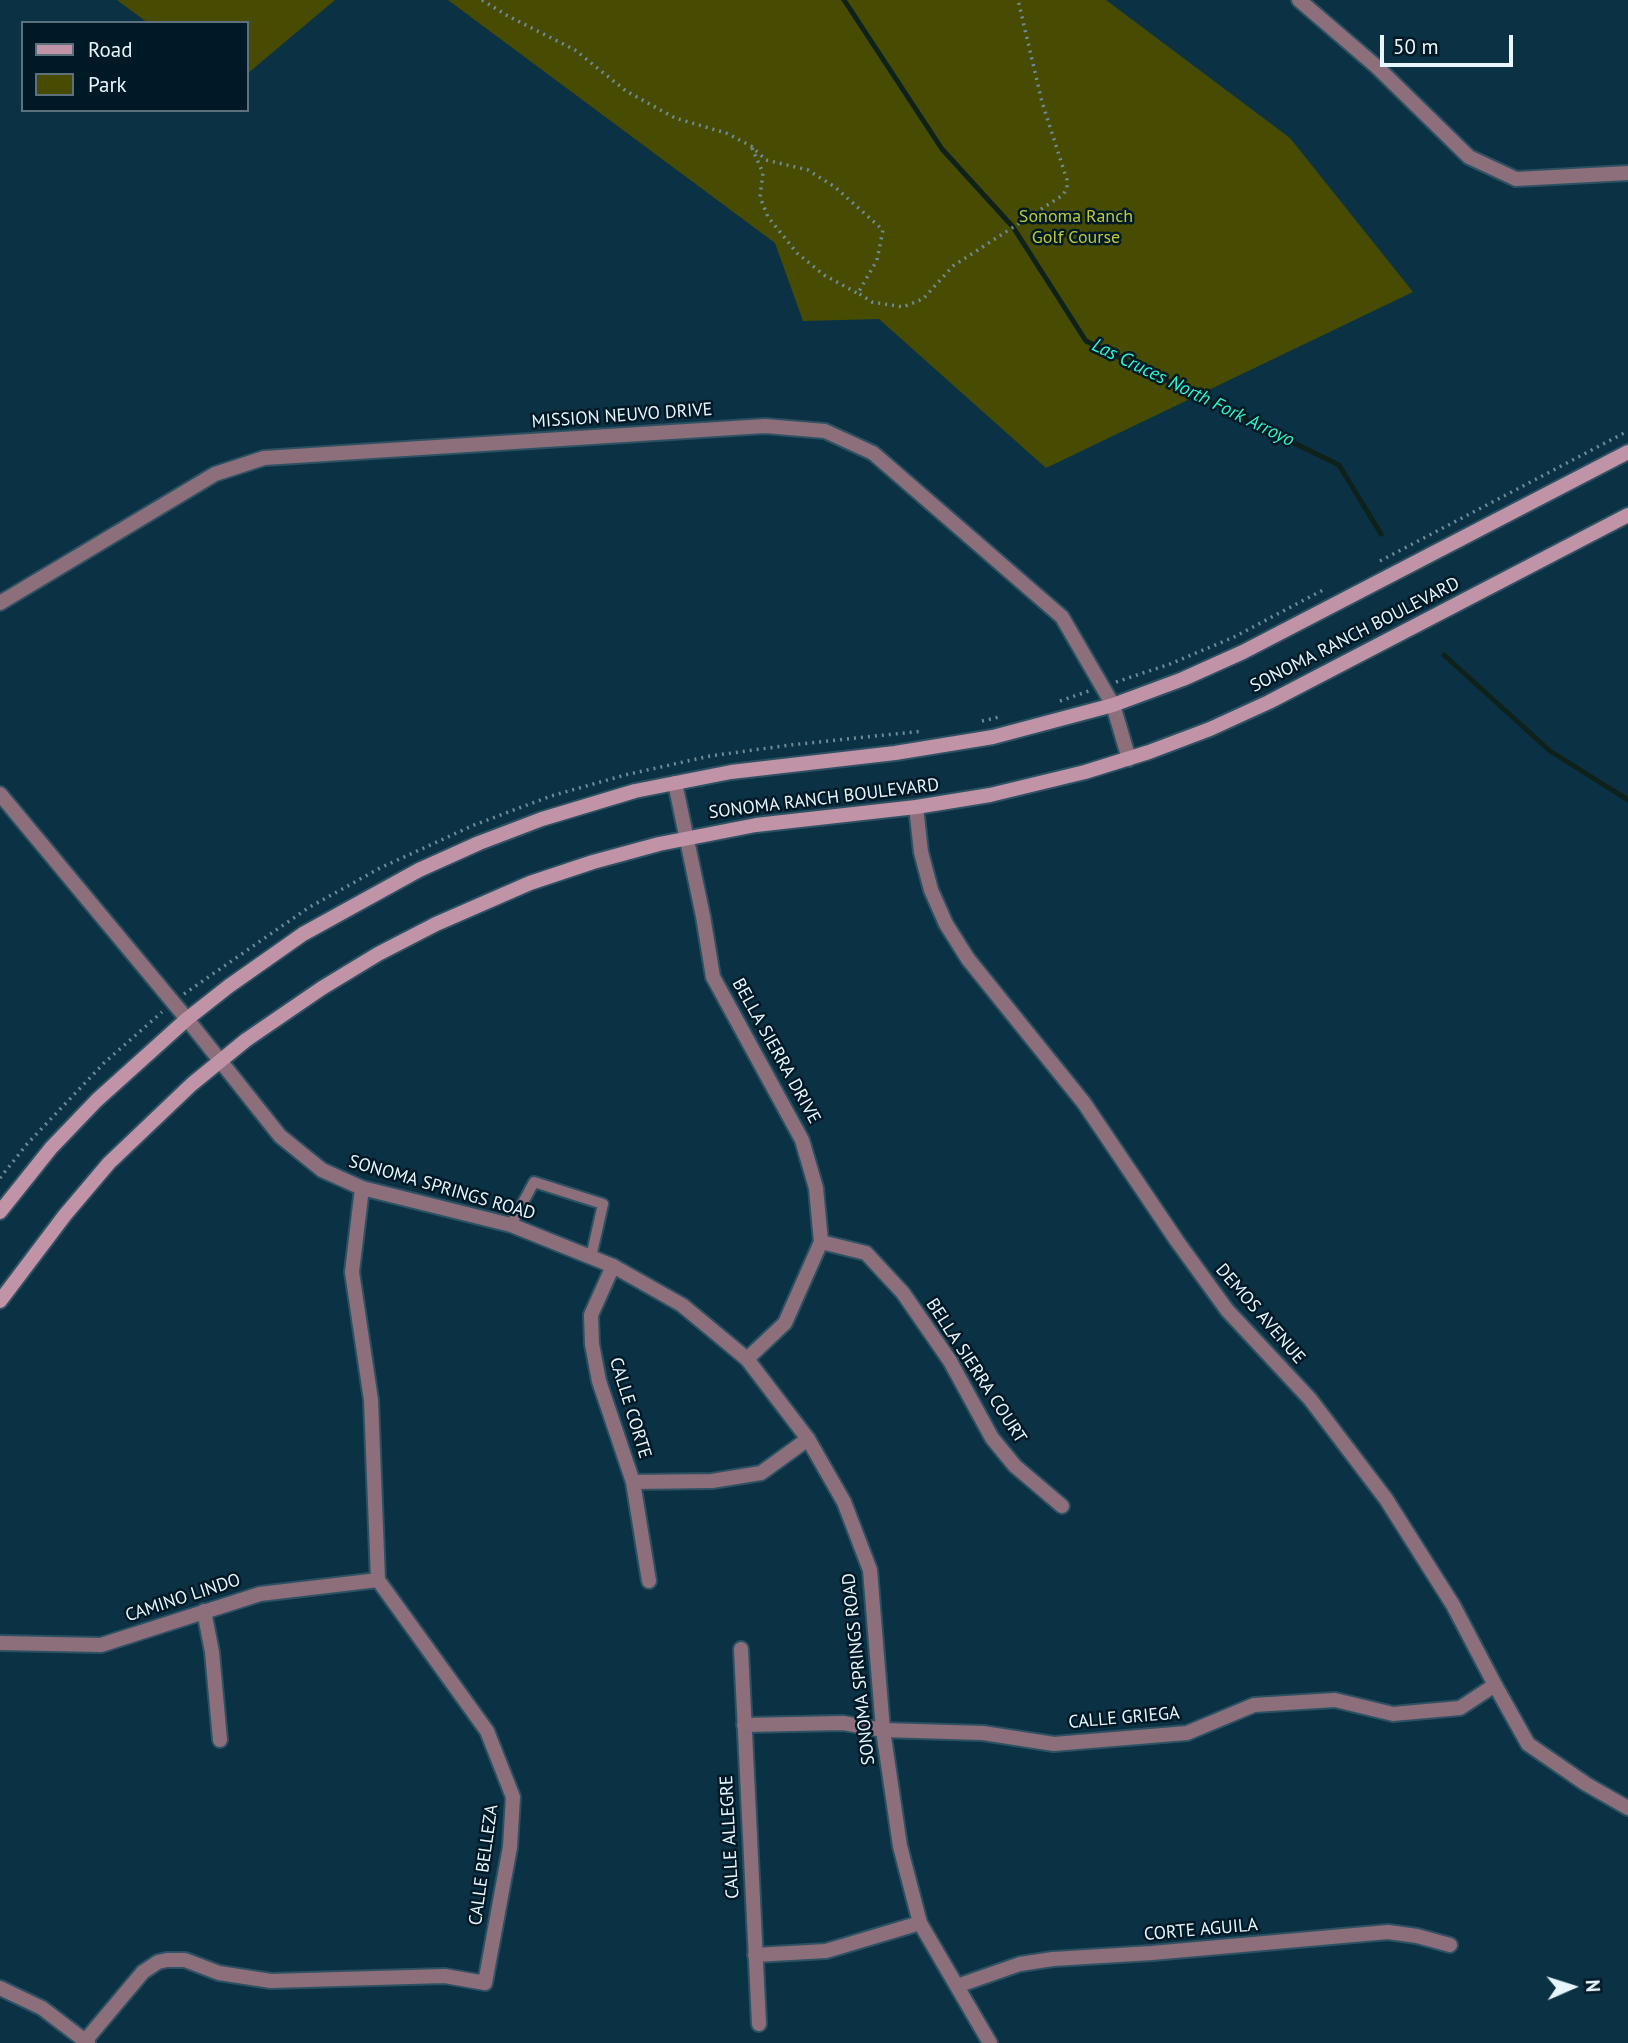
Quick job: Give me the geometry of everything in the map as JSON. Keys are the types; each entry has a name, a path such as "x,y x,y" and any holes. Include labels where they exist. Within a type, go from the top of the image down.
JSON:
{"main road":[{"name":"SONOMA RANCH BOULEVARD","path":"0,1212 44,1157 97,1100 187,1019 303,934 419,870 541,819 625,794 764,766 895,753 993,737 1113,705 1243,652 1628,452"},
{"name":"SONOMA RANCH BOULEVARD","path":"0,1301 51,1232 109,1163 156,1116 219,1062 266,1026 340,977 456,914 561,872 687,838 790,820 916,807 1021,789 1129,759 1210,729 1269,702 1628,515"}],"street":[{"path":"1299,0 1377,67 1469,157 1516,178 1628,173"},
{"name":"MISSION NEUVO DRIVE","path":"0,603 215,474 264,458 765,426 825,431 873,453 1062,617 1113,705 1129,759"},
{"name":"BELLA SIERRA DRIVE","path":"675,783 713,976 802,1140 816,1188 821,1242 786,1323 747,1359"},
{"name":"SONOMA SPRINGS ROAD","path":"0,794 187,1019 280,1136 322,1170 362,1188 511,1225 613,1266 682,1305 747,1359 808,1439 844,1502 870,1570 883,1730 900,1846 920,1923 990,2043"},
{"name":"DEMOS AVENUE","path":"916,807 925,872 938,907 956,942 993,994 1084,1103 1227,1310 1310,1399 1386,1499 1453,1605 1528,1744 1586,1784 1628,1808"},
{"path":"362,1188 352,1272 371,1400 378,1580"},
{"name":"BELLA SIERRA COURT","path":"821,1242 866,1253 903,1293 950,1361 992,1438 1015,1466 1062,1506"},
{"name":"CALLE CORTE","path":"613,1266 592,1315 592,1344 599,1381 633,1482 649,1581"},
{"name":"CALLE CORTE","path":"633,1482 712,1482 761,1473 808,1439"},
{"name":"CAMINO LINDO","path":"0,1643 101,1645 260,1594 378,1580"},
{"name":"CALLE BELLEZA","path":"87,2042 143,1972 158,1962 167,1960 186,1960 219,1973 271,1981 445,1976 485,1983 510,1847 513,1797 487,1731 378,1580"},
{"path":"204,1611 212,1652 220,1740"},
{"name":"CALLE ALLEGRE","path":"741,1649 759,2024"},
{"name":"CALLE GRIEGA","path":"744,1725 843,1723 883,1730 983,1733 1054,1744 1187,1733 1254,1705 1335,1700 1393,1714 1460,1708 1495,1685"},
{"path":"755,1955 826,1951 920,1923"},
{"name":"CORTE AGUILA","path":"957,1986 1020,1964 1053,1959 1152,1954 1388,1932 1450,1945"},
{"path":"0,1988 27,1999 87,2042"}],"lane":[{"path":"511,1225 534,1182 603,1204 591,1257"}],"path":[{"path":"482,0 575,50 626,91 675,118 726,133 751,146 766,160 808,170 835,187 883,230 877,260 858,293"},
{"path":"751,146 763,173 760,197 768,218 797,253 824,275 872,302 903,307 917,303 929,295 946,272 961,260 1066,192 1067,180 1044,110 1018,0"}],"green space":[{"path":"117,0 335,0 248,73 248,21 145,21"},
{"name":"Sonoma Ranch Golf Course","path":"448,0 1106,0 1290,138 1413,292 1046,468 879,319 803,321 775,243"}],"waterway":[{"name":"Las Cruces North Fork Arroyo","path":"844,0 942,149 1013,227 1086,341 1339,465 1381,534"},
{"name":"Las Cruces North Fork Arroyo","path":"1444,655 1550,751 1628,800"}]}
